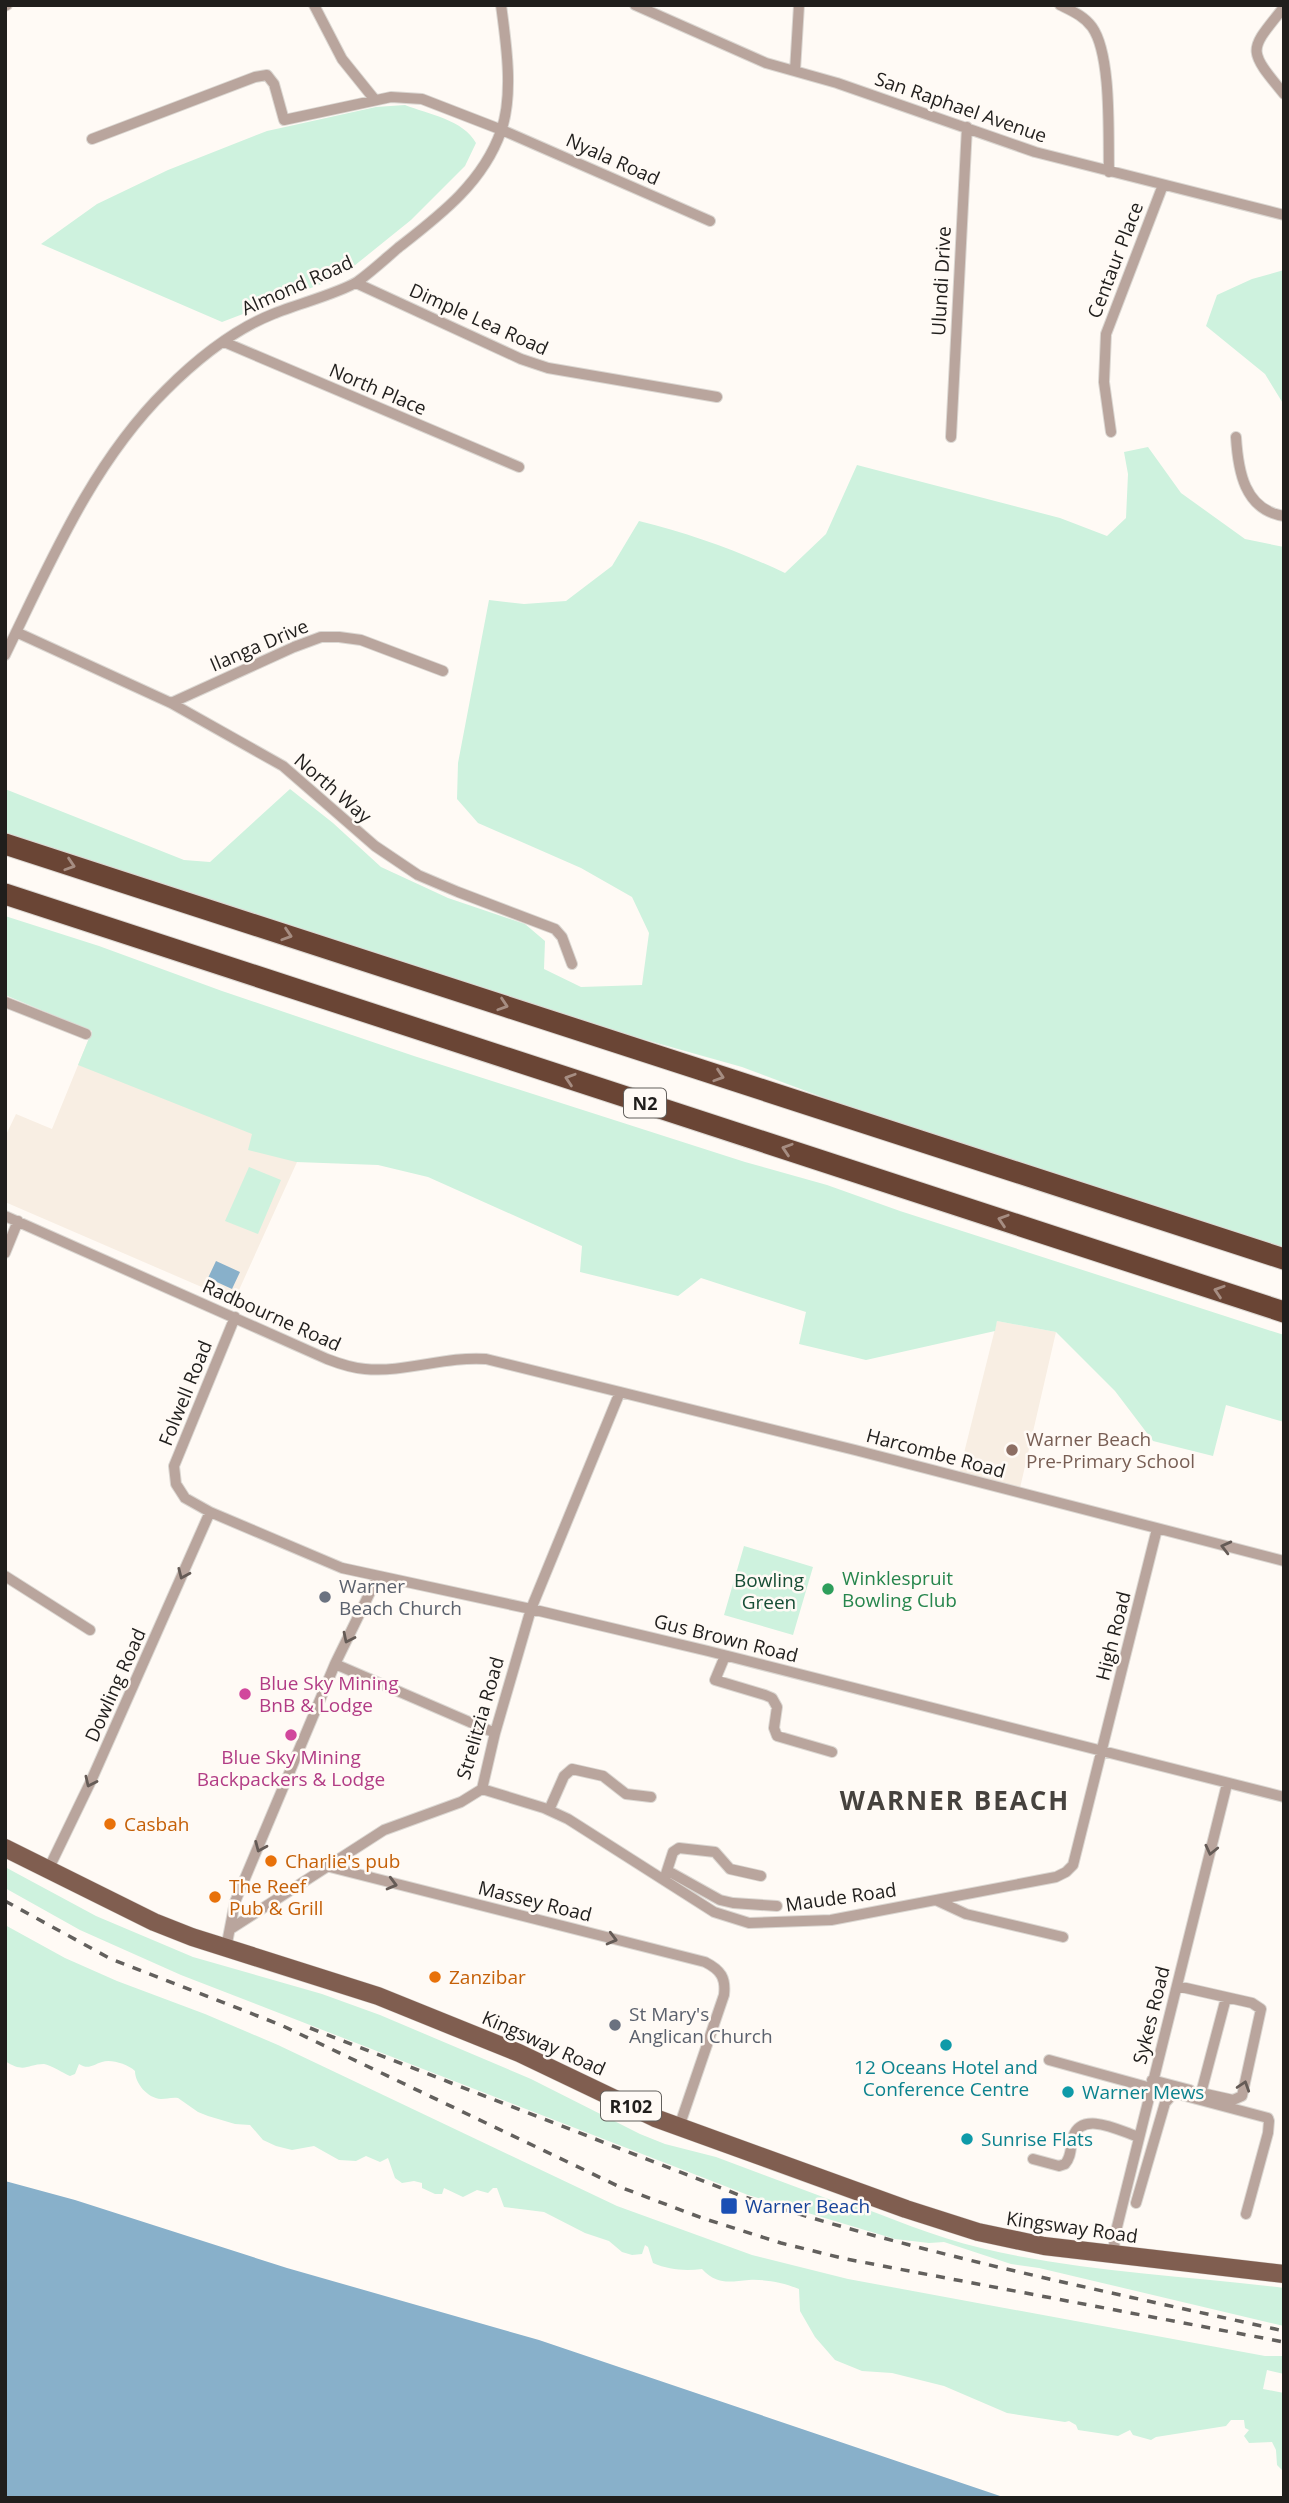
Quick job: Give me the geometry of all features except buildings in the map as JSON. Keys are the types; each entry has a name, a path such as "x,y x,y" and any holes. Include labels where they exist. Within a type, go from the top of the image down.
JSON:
{"highway":[{"name":"N2","path":"5,844 1284,1259"},
{"name":"N2","path":"5,894 1284,1312"}],"main road":[{"name":"Kingsway Road","path":"5,1847 154,1922 226,1948 378,1996 519,2053 679,2127 809,2175 978,2232 1044,2246 1284,2274"}],"street":[{"path":"314,5 342,59 375,100"},
{"name":"Almond Road","path":"5,655 88,491 148,409 166,390 247,326 356,283 459,197 489,158 502,130 507,97 506,43 501,5"},
{"name":"San Raphael Avenue","path":"635,5 766,63 837,83 1035,152 1284,215"},
{"path":"795,71 799,5"},
{"path":"1060,5 1078,14 1092,27 1099,44 1105,70 1110,172"},
{"path":"1284,7 1259,38 1256,46 1259,61 1284,93"},
{"name":"Nyala Road","path":"92,139 261,75 271,77 284,120 375,100 400,97 422,99 502,130 710,221"},
{"name":"Ulundi Drive","path":"951,437 967,127"},
{"name":"Centaur Place","path":"1111,432 1104,382 1106,334 1163,185"},
{"name":"Dimple Lea Road","path":"356,283 521,359 548,368 717,397"},
{"name":"North Place","path":"225,341 519,467"},
{"path":"1236,437 1238,464 1250,495 1266,511 1284,516"},
{"name":"North Way","path":"16,632 171,704 283,766 351,826 400,864 437,884 555,929 562,937 572,964"},
{"name":"Ilanga Drive","path":"171,704 294,646 321,637 361,640 443,671"},
{"path":"5,1002 86,1034"},
{"name":"Radbourne Road","path":"5,1216 349,1367 384,1369 461,1358 486,1359 620,1392"},
{"path":"5,1253 18,1221"},
{"name":"Folwell Road","path":"176,1484 174,1474 178,1455 235,1317"},
{"name":"Harcombe Road","path":"620,1392 1284,1561"},
{"name":"Strelitzia Road","path":"232,1928 384,1830 461,1802 482,1789 495,1733 531,1609 620,1392"},
{"name":"Gus Brown Road","path":"176,1484 185,1498 210,1512 342,1568 531,1609 726,1656 1284,1797"},
{"name":"Dowling Road","path":"48,1870 91,1781 210,1512"},
{"name":"High Road","path":"1101,1750 1157,1529"},
{"path":"5,1576 90,1630"},
{"path":"226,1948 235,1902 335,1664 378,1576"},
{"path":"726,1656 715,1680 772,1698 777,1707 774,1728 777,1735 832,1752"},
{"path":"335,1664 495,1733"},
{"name":"Maude Road","path":"482,1789 550,1810 666,1875 714,1912 749,1923 831,1920 1056,1877 1066,1872 1073,1865 1101,1750"},
{"path":"550,1810 564,1776 572,1769 603,1776 626,1794 651,1797"},
{"name":"Sykes Road","path":"1115,2255 1114,2239 1227,1784"},
{"path":"761,1876 730,1869 715,1852 679,1848 673,1852 666,1875 720,1900 777,1906"},
{"name":"Massey Road","path":"326,1866 705,1962 721,1973 725,1984 705,2054 679,2127"},
{"path":"938,1900 966,1914 1063,1937"},
{"path":"1049,2060 1233,2100 1242,2096 1261,2009 1252,2003 1177,1986"},
{"path":"1201,2093 1226,1997"},
{"path":"1136,2203 1165,2102 1172,2095 1178,2094 1268,2118 1268,2133 1246,2214"},
{"path":"1033,2159 1059,2166 1065,2164 1074,2136 1085,2123 1096,2123 1139,2137"},
{"path":"1142,2124 1158,2127"}],"shaded area":[{"path":"92,1031 297,1162 234,1301 5,1202 5,1137 16,1114 52,1129"},
{"path":"997,1321 1056,1332 1020,1488 959,1473"}],"green space":[{"path":"405,105 454,123 470,135 476,143 465,166 411,220 354,266 324,283 222,322 41,244 97,204 168,170 267,131 376,107"},
{"path":"1284,270 1284,405 1265,374 1206,326 1217,295 1252,279"},
{"path":"1148,447 1181,493 1245,539 1284,547 1284,1252 1213,1225 854,1109 742,1067 614,1031 331,943 216,901 5,834 5,789 184,860 210,862 290,789 333,823 381,867 448,898 525,924 545,941 544,969 581,987 642,985 649,933 632,897 581,868 478,823 457,799 458,763 489,600 524,604 566,601 612,566 639,521 713,543 785,573 826,534 857,465 1060,518 1107,536 1126,518 1128,474 1124,452"},
{"path":"5,916 414,1056 745,1162 827,1185 1284,1335 1284,1422 1226,1405 1213,1456 1153,1441 1115,1391 1056,1332 997,1321 995,1331 866,1360 799,1344 806,1312 701,1278 678,1296 580,1272 582,1246 428,1177 378,1165 296,1162 248,1150 252,1134 78,1065 92,1031 5,995"},
{"path":"249,1167 281,1180 258,1234 225,1221"},
{"name":"Bowling Green","path":"744,1546 813,1567 793,1635 724,1615"},
{"path":"5,1867 96,1916 193,1957 322,1994 380,2015 531,2079 665,2144 716,2157 839,2203 844,2201 929,2233 981,2248 1056,2263 1284,2288 1284,2326 1039,2268 1011,2264 944,2242 895,2239 748,2195 181,1975 80,1930 5,1888"},
{"path":"5,1925 65,1958 278,2045 617,2206 752,2255 848,2279 1265,2356 1284,2356 1284,2374 1267,2370 1263,2389 1284,2393 1284,2472 1277,2465 1276,2450 1272,2442 1249,2443 1244,2436 1249,2430 1245,2428 1244,2420 1231,2420 1226,2426 1151,2440 1133,2435 1130,2430 1118,2436 1078,2430 1076,2425 1069,2421 1007,2413 944,2386 892,2373 862,2371 835,2360 815,2337 800,2311 799,2289 762,2280 729,2282 713,2278 702,2269 677,2269 653,2263 645,2245 642,2254 632,2255 622,2252 609,2241 585,2233 544,2212 504,2207 497,2188 488,2193 477,2190 463,2197 444,2188 442,2194 435,2194 422,2188 422,2183 402,2183 395,2178 388,2158 380,2162 366,2156 356,2161 339,2160 314,2146 292,2150 276,2146 263,2140 250,2125 235,2124 208,2116 178,2098 161,2099 151,2096 140,2085 135,2071 119,2063 106,2061 88,2067 79,2064 75,2074 70,2076 44,2064 22,2068 12,2065 5,2061"}],"water":[{"path":"216,1261 240,1272 232,1289 208,1278"},
{"path":"5,2181 75,2200 287,2268 539,2340 1006,2498 5,2498"}],"railway":[{"path":"5,1901 111,1959 281,2025 620,2187 702,2218 781,2243 846,2259 1284,2342"},
{"path":"310,2028 739,2195 806,2216 1010,2270 1284,2331"}],"place":[{"name":"Warner Beach Pre-Primary School","path":"1012,1450"},
{"name":"Winklespruit Bowling Club","path":"828,1589"},
{"name":"Warner Beach Church","path":"325,1597"},
{"name":"Blue Sky Mining BnB & Lodge","path":"245,1694"},
{"name":"Blue Sky Mining Backpackers & Lodge","path":"291,1735"},
{"name":"Casbah","path":"110,1824"},
{"name":"Charlie's pub","path":"271,1861"},
{"name":"The Reef Pub & Grill","path":"215,1897"},
{"name":"Zanzibar","path":"435,1977"},
{"name":"St Mary's Anglican Church","path":"615,2025"},
{"name":"12 Oceans Hotel and Conference Centre","path":"946,2045"},
{"name":"Warner Mews","path":"1068,2092"},
{"name":"Sunrise Flats","path":"967,2139"},
{"name":"Warner Beach","path":"729,2206"}],"district":[{"name":"WARNER BEACH","path":"955,1800"}]}
